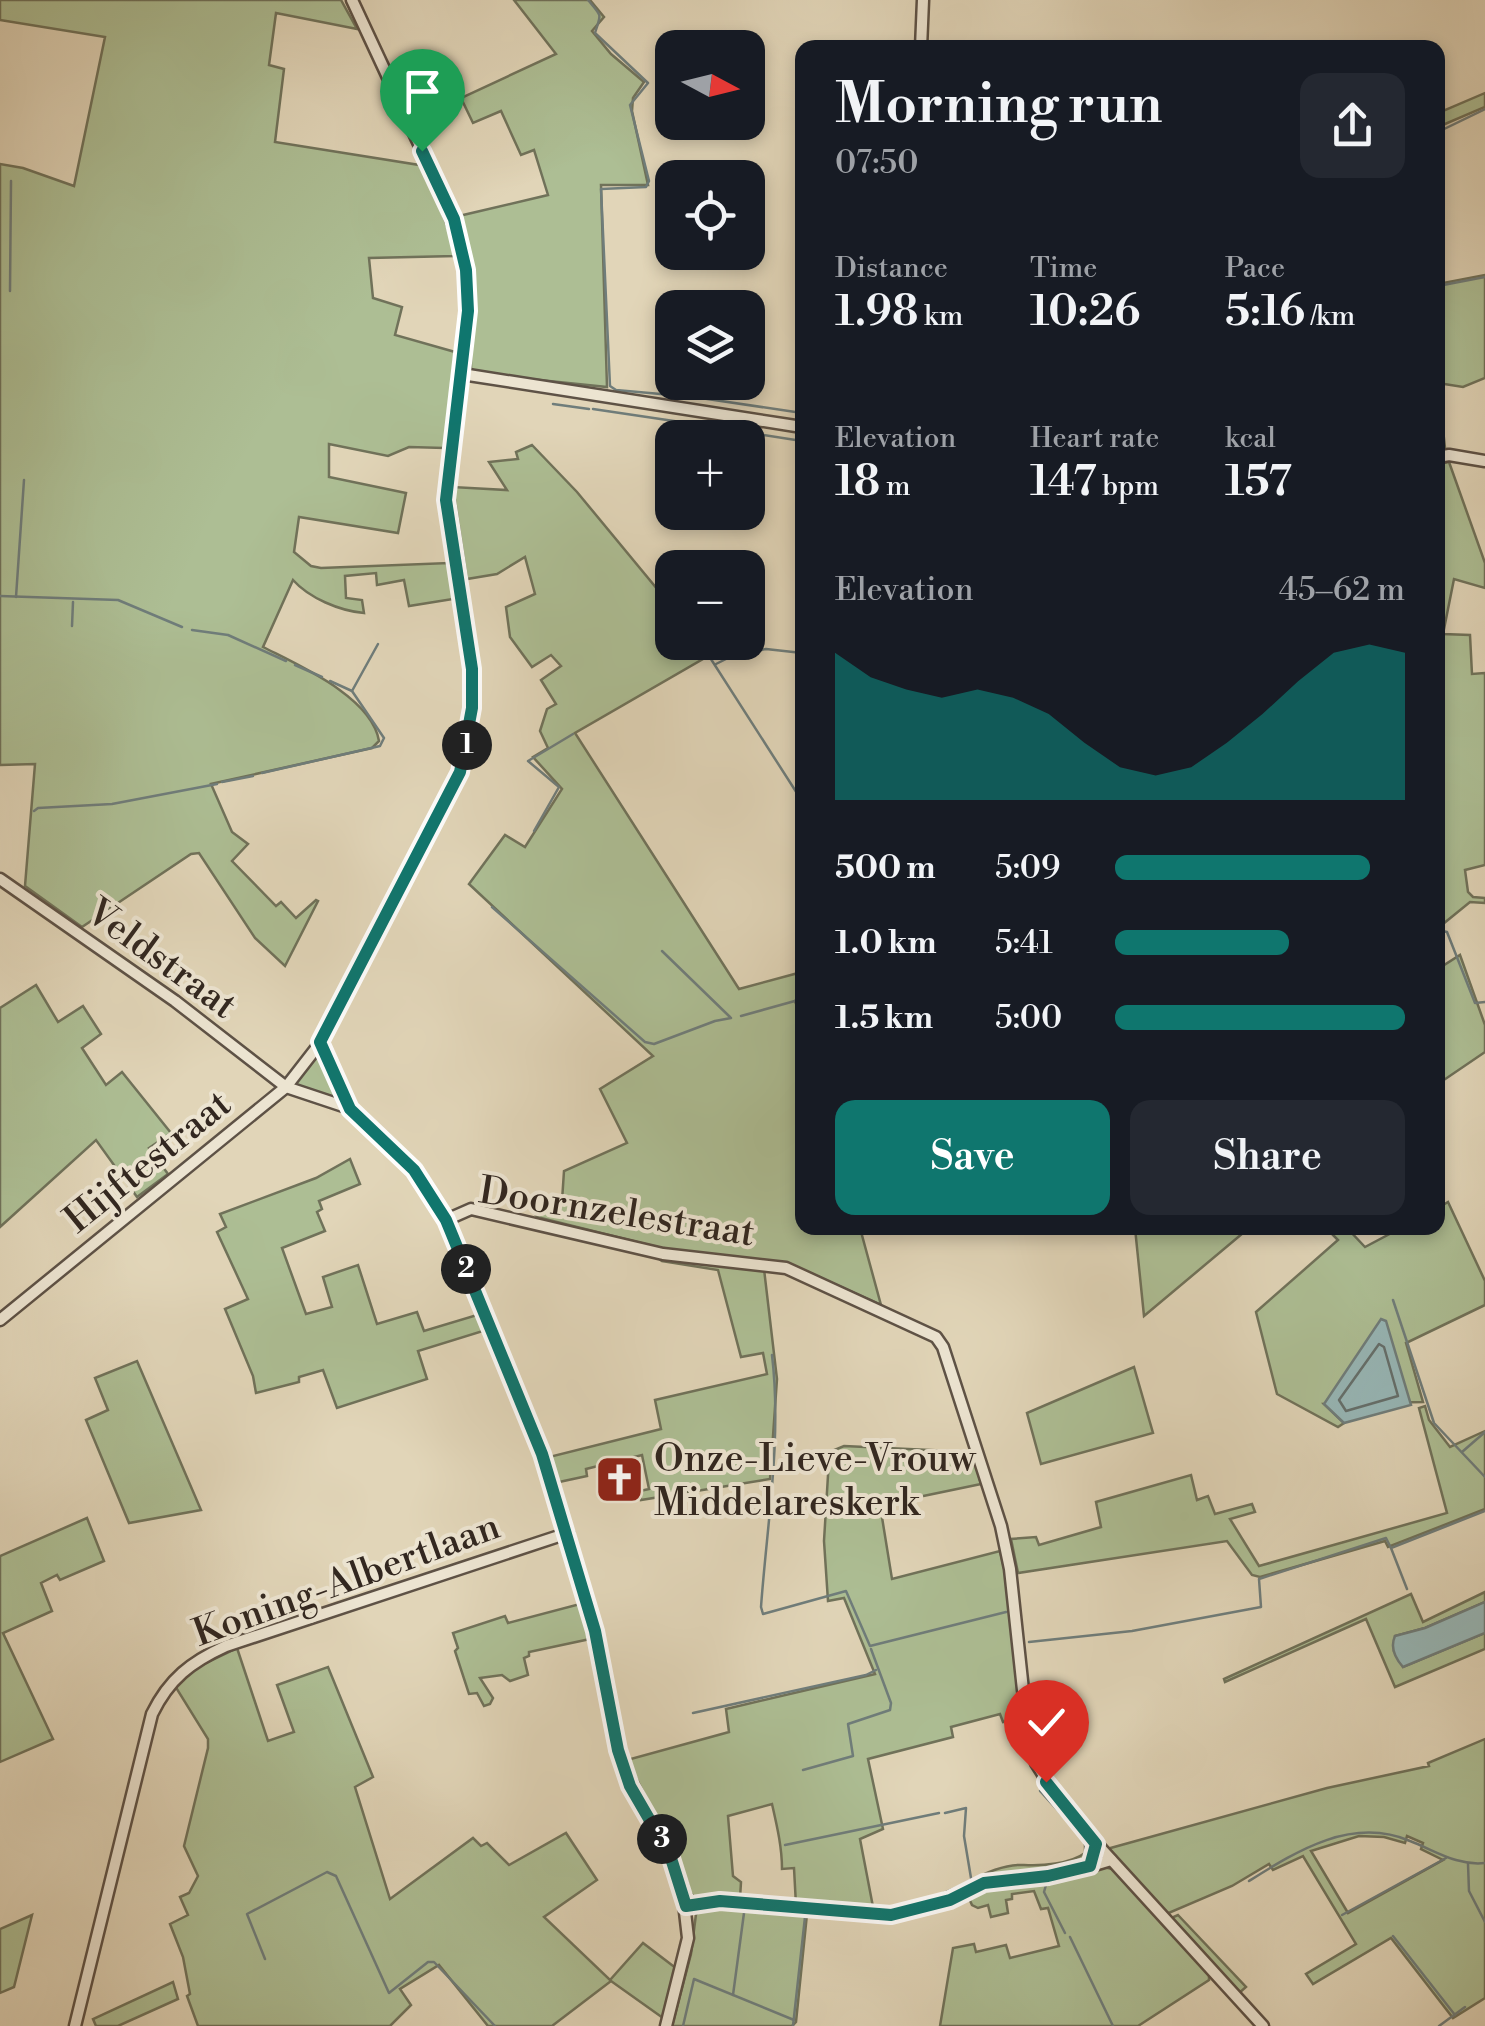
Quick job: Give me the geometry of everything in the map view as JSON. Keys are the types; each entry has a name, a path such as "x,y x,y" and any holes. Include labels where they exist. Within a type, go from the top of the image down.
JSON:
{"street":[{"name":"Hijftestraat","path":"0,1320 286,1087 320,1042 460,772 468,740 472,669 446,500 462,374 468,284 459,237 440,186 352,0"},
{"path":"922,40 924,0"},
{"path":"462,374 795,427"},
{"path":"1445,456 1485,461"},
{"name":"Veldstraat","path":"0,879 175,1001 286,1087 350,1109"},
{"path":"320,1042 350,1109 414,1170 446,1220 542,1454 595,1631 618,1750 630,1786 670,1855 686,1906 688,1938 666,2026"},
{"name":"Doornzelestraat","path":"446,1220 471,1209 663,1254 786,1268 936,1337 1001,1526 1036,1763 1065,1809 1263,2026"},
{"name":"Koning-Albertlaan","path":"77,2020 152,1714 162,1692 183,1669 226,1646 568,1532"},
{"path":"1090,1866 1096,1844"},
{"path":"686,1906 720,1901 891,1915 950,1900 984,1883 1058,1874 1111,1860"},
{"path":"77,2020 86,2026"}],"green space":[{"path":"0,0 341,0 357,29 276,13 269,65 284,69 275,142 419,165 449,232 455,256 369,258 373,298 402,307 395,335 455,352 444,448 409,447 388,456 329,444 329,477 406,493 398,533 299,517 294,552 311,566 321,568 449,563 453,599 409,606 404,580 377,585 376,573 345,576 346,598 362,600 364,613 326,602 293,580 263,647 332,684 363,710 379,741 372,748 211,784 232,832 248,844 232,861 276,906 281,902 296,918 318,901 285,966 255,938 199,853 191,854 82,927 25,886 35,764 0,765 0,164 74,186 105,37 0,20"},
{"path":"514,0 590,0 604,17 592,31 611,54 644,82 633,98 632,111 648,185 601,185 607,387 482,374 471,369 472,275 459,216 548,195 534,150 521,155 501,111 473,123 461,98 556,54"},
{"path":"1485,93 1485,107 1445,124 1445,110"},
{"path":"1485,275 1485,378 1463,387 1445,384 1445,283"},
{"path":"532,445 577,492 655,586 655,660 701,660 575,733 739,989 795,974 795,1235 862,1235 881,1305 790,1264 673,1251 535,1214 537,1197 562,1201 564,1171 627,1143 600,1089 653,1056 469,884 505,835 525,847 562,789 533,757 548,748 540,731 547,709 556,704 541,680 561,666 551,655 532,667 510,637 506,607 535,594 525,557 497,574 467,579 453,487 507,490 489,462 518,459 516,452"},
{"path":"1449,462 1485,563 1485,588 1454,579 1445,624 1445,463"},
{"path":"1445,634 1470,635 1472,674 1485,673 1485,865 1465,870 1468,892 1473,897 1485,898 1485,903 1470,902 1445,922"},
{"path":"1460,955 1485,1025 1485,1052 1445,1079 1445,965"},
{"path":"36,985 58,1022 83,1006 101,1034 82,1048 106,1085 122,1072 171,1133 149,1148 168,1174 137,1197 96,1140 0,1227 0,1008"},
{"path":"321,1042 350,1109 286,1087"},
{"path":"350,1159 360,1184 319,1201 322,1209 317,1212 325,1231 282,1248 306,1314 332,1307 323,1277 358,1265 377,1324 417,1312 424,1331 477,1315 483,1331 418,1351 427,1379 337,1408 323,1370 299,1377 299,1382 256,1393 253,1376 225,1309 248,1299 217,1232 226,1227 220,1214 316,1178"},
{"path":"1448,1202 1485,1281 1485,1305 1406,1343 1423,1402 1324,1404 1344,1423 1338,1427 1277,1394 1256,1312 1338,1240 1333,1235 1354,1235 1365,1247 1388,1235 1445,1235"},
{"path":"1136,1235 1241,1235 1144,1316"},
{"path":"654,1255 764,1269 777,1379 770,1479 641,1500 640,1491 649,1489 642,1455 586,1469 587,1476 559,1482 549,1457 661,1429 655,1400 767,1374 763,1353 741,1357 718,1270 662,1261"},
{"path":"137,1361 201,1510 129,1523 86,1420 108,1410 95,1378"},
{"path":"1134,1367 1153,1433 1041,1464 1027,1413"},
{"path":"1425,1406 1429,1420 1450,1447 1485,1431 1485,1509 1388,1547 1385,1541 1260,1577 1252,1575 1227,1541 1018,1573 1011,1539 1036,1537 1039,1545 1101,1527 1096,1502 1191,1475 1197,1500 1208,1496 1215,1514 1252,1504 1255,1512 1230,1519 1259,1566 1447,1513 1419,1408"},
{"path":"844,1446 972,1452 981,1484 880,1505 892,1579 1000,1551 1014,1611 1025,1718 1003,1722 1000,1714 951,1727 953,1737 868,1759 883,1829 860,1839 874,1912 796,1905 794,1868 782,1869 772,1804 728,1816 733,1876 741,1882 740,1898 696,1899 627,1760 729,1732 726,1709 875,1674 844,1598 828,1601 824,1541 829,1459 832,1451"},
{"path":"87,1518 104,1561 60,1580 57,1575 41,1583 52,1611 3,1633 53,1739 0,1762 0,1556"},
{"path":"1485,1592 1485,1602 1425,1628 1395,1636 1394,1651 1403,1667 1485,1633 1485,1649 1395,1687 1366,1619 1225,1682 1224,1679 1411,1594 1423,1622"},
{"path":"580,1604 590,1639 529,1652 524,1658 528,1675 510,1681 502,1675 480,1678 493,1698 490,1704 484,1706 477,1693 469,1694 453,1633 505,1616 508,1623"},
{"path":"237,1648 268,1741 294,1732 277,1685 328,1667 373,1777 355,1787 390,1899 473,1838 481,1846 487,1843 509,1865 566,1833 597,1880 544,1917 610,1980 643,1943 677,1969 663,2018 611,1981 552,2026 488,2026 439,1965 400,1989 411,2005 390,2026 198,2026 187,1996 190,1994 183,1957 170,1924 188,1915 180,1897 189,1893 198,1876 184,1846 208,1739 175,1686 189,1671"},
{"path":"1485,1739 1485,1998 1453,2018 1391,1938 1313,1984 1306,1974 1356,1944 1303,1856 1273,1870 1269,1864 1232,1886 1164,1915 1107,1849 1327,1788 1429,1766 1428,1763","holes":["1359,1836 1405,1843 1407,1836 1423,1843 1421,1849 1443,1860 1348,1913 1311,1851"]},
{"path":"1085,1841 1091,1856 1088,1863 1074,1869 1002,1877 943,1901 897,1912 894,1906 941,1894 1002,1867 1072,1860 1085,1853"},
{"path":"1104,1867 1112,1869 1209,1975 1209,1980 1138,2026 940,2026 953,1948 974,1944 976,1952 1006,1945 1010,1958 1059,1946 1048,1908 1041,1909 1034,1891 1012,1894 1012,1899 1006,1900 1008,1913 991,1917 988,1905 978,1908 968,1896 993,1886 1041,1882"},
{"path":"721,1904 807,1914 796,2022 792,2026 672,2026 691,1954 696,1914"},
{"path":"32,1915 14,1987 0,1993 0,1929"},
{"path":"1178,1915 1246,1987 1238,1994 1169,1919"},
{"path":"173,1982 178,1999 118,2026 96,2026 93,2019"}],"water":[{"path":"1381,1319 1386,1321 1411,1405 1344,1423 1324,1404"},
{"path":"1485,1602 1485,1633 1403,1667 1400,1664 1393,1648 1395,1636 1425,1628"}],"waterway":[{"path":"588,0 599,16 595,33 648,83 630,105 649,181 646,187 601,189 610,386 616,390 795,412"},
{"path":"1445,129 1485,109"},
{"path":"10,291 11,181"},
{"path":"1445,285 1485,277"},
{"path":"553,404 589,409"},
{"path":"593,409 667,420"},
{"path":"765,435 795,440"},
{"path":"16,597 24,480"},
{"path":"0,596 118,600 182,627"},
{"path":"72,626 73,602"},
{"path":"192,630 228,635 286,661"},
{"path":"352,691 378,644"},
{"path":"765,649 795,652"},
{"path":"712,660 795,790"},
{"path":"716,664 724,660"},
{"path":"295,665 322,677"},
{"path":"262,773 380,746 384,738 352,691 330,681"},
{"path":"534,831 559,787 528,761 573,734"},
{"path":"222,782 253,776"},
{"path":"34,811 112,804 217,784"},
{"path":"492,907 645,1042 654,1044 731,1018"},
{"path":"1445,932 1475,1003 1485,1002"},
{"path":"662,951 730,1017"},
{"path":"741,1016 795,1001"},
{"path":"1393,1300 1434,1423 1485,1477"},
{"path":"772,1355 774,1449 763,1614 846,1591 870,1646 1006,1612"},
{"path":"1462,1452 1485,1432"},
{"path":"1407,1589 1391,1548 1485,1511"},
{"path":"1029,1642 1132,1631 1261,1607 1259,1579 1386,1538 1391,1548"},
{"path":"803,1770 853,1756 848,1724 890,1710 891,1703 871,1649"},
{"path":"693,1713 876,1670"},
{"path":"1040,1791 1083,1838 1088,1855 1082,1863 1046,1871"},
{"path":"945,1813 966,1808 964,1836 971,1878"},
{"path":"785,1845 939,1813"},
{"path":"1249,1881 1326,1840 1367,1832 1388,1834 1456,1860 1485,1863"},
{"path":"1342,1915 1446,1858"},
{"path":"1468,1864 1469,1891 1485,1922"},
{"path":"265,1959 247,1914 327,1872 336,1876 389,1993 428,1962 434,1962 495,2026"},
{"path":"964,1886 990,1875 1038,1872"},
{"path":"1046,1885 1044,1892 1065,1933"},
{"path":"897,1907 944,1896"},
{"path":"733,1995 744,1913"},
{"path":"793,2026 805,1917"},
{"path":"1393,1936 1455,2015"},
{"path":"1070,1937 1113,2026"},
{"path":"683,2026 694,1979 794,2020"},
{"path":"1439,2026 1465,2007"}],"place":[{"name":"Onze-Lieve-Vrouw Middelareskerk","path":"619,1480"}],"route":[{"path":"422,151 454,219 466,270 468,311 446,500 472,669 472,708 460,772 320,1042 350,1109 414,1170 446,1220 542,1454 595,1631 618,1750 630,1786 670,1855 686,1906 720,1901 891,1915 933,1906 984,1883 1068,1873 1090,1866 1096,1844 1046,1782"}]}
